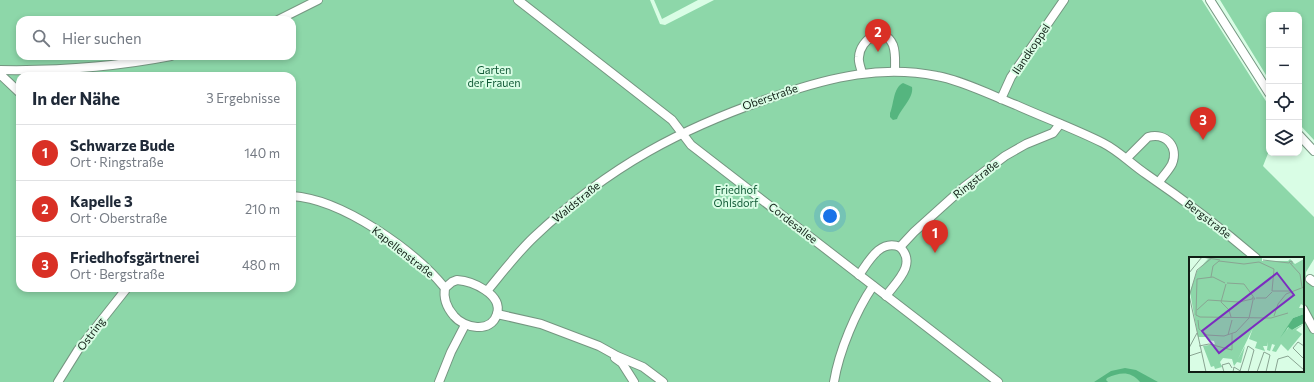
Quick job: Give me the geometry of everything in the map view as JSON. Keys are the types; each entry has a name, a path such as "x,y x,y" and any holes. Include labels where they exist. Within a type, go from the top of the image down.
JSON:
{"street":[{"path":"286,16 318,0"},
{"name":"Cordesallee","path":"518,0 672,120 691,145 998,382"},
{"name":"Ilandkoppel","path":"1001,99 1011,77 1064,0"},
{"path":"1210,0 1266,88"},
{"path":"862,73 858,59 860,50 868,38 881,35 893,44 895,70"},
{"path":"16,89 3,77 0,71 78,69 149,60"},
{"name":"Oberstraße","path":"682,133 746,106 800,87 862,73 895,70 938,76 1032,112"},
{"name":"Bergstraße","path":"1032,112 1104,143 1127,158 1146,175 1159,182 1255,257"},
{"name":"Ringstraße","path":"900,247 914,232 964,187 1005,156 1026,144 1053,134 1060,124"},
{"name":"Waldstraße","path":"487,291 524,247 560,214 622,167 682,133"},
{"path":"1127,158 1148,137 1160,136 1167,139 1172,144 1174,151 1173,160 1159,182"},
{"path":"1302,138 1314,151"},
{"name":"Kapellenstraße","path":"296,197 326,202 355,216 388,238 430,273 444,288"},
{"path":"859,275 882,247 888,245 900,247 908,259 907,266 886,296"},
{"path":"467,281 478,284 487,291 494,300 497,314 491,323 482,327 470,327 456,318 448,308 444,297 444,288 452,282 467,281"},
{"path":"834,382 844,346 857,315 873,286"},
{"name":"Ostring","path":"58,382 78,350 124,292"},
{"path":"1304,311 1314,329"},
{"path":"497,314 513,316 547,326 600,346 611,353 643,367 663,382"},
{"path":"439,382 451,352 465,325"},
{"path":"611,353 622,363 634,382"}],"green space":[{"name":"Friedhof Ohlsdorf","path":"0,0 650,0 660,24 665,25 714,0 1202,0 1266,101 1267,156 1263,166 1314,217 1314,259 1306,272 1306,280 1314,287 1314,382 0,382"},
{"path":"654,0 698,0 662,19"},
{"path":"1220,0 1314,0 1314,140 1302,127 1302,12 1266,12 1266,75"}],"shaded area":[{"path":"903,83 912,87 911,95 897,119 893,120 890,117 890,113 894,96 897,89"},
{"path":"1125,368 1136,370 1158,382 1140,382 1129,374 1121,374 1107,378 1106,380 1108,382 1094,382 1111,371"}],"place":[{"name":"Kapelle 3","path":"878,52"},
{"name":"Friedhofsgärtnerei","path":"1203,140"},
{"name":"Schwarze Bude","path":"935,253"}],"park label":[{"name":"Garten der Frauen","path":"494,76"}]}
